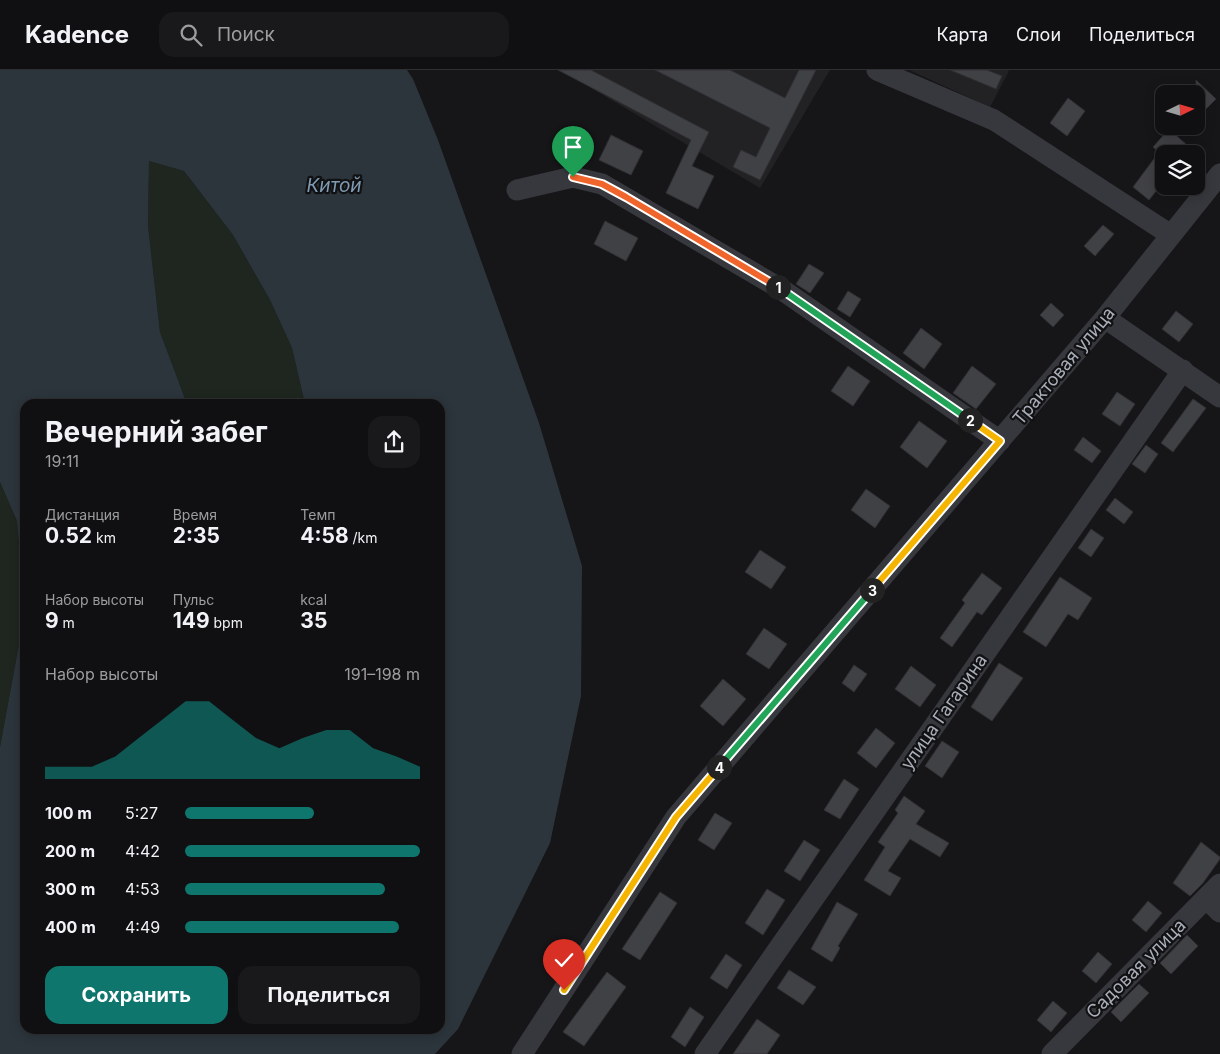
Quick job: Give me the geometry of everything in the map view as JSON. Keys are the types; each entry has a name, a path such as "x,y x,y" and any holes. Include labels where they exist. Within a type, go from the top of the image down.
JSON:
{"street":[{"path":"877,70 994,120 1171,235"},
{"name":"Трактовая улица","path":"528,1052 676,817 1105,318 1220,174"},
{"path":"517,190 573,177 602,184 781,289 1000,441"},
{"path":"1105,318 1220,397"},
{"name":"улица Гагарина","path":"705,1054 1183,370"},
{"name":"Садовая улица","path":"1052,1054 1215,898"}],"shaded area":[{"path":"574,70 830,70 760,188 571,76"},
{"path":"909,70 1007,70 1009,71 990,107"},
{"path":"149,161 184,171 233,235 270,300 292,348 304,399 185,399 160,332 148,226"},
{"path":"0,482 17,521 20,555 20,639 0,747"}],"water":[{"name":"Китой","path":"0,70 407,70 413,79 438,140 539,423 582,566 581,696 550,843 458,1029 435,1054 0,1054 0,747 20,639 20,1034 445,1034 445,399 304,399 292,348 270,300 233,235 184,171 149,161 148,226 160,332 185,399 20,399 20,555 17,521 0,482"}],"building":[{"path":"558,70 591,70 709,132 692,166 714,176 698,209 666,193 691,140"},
{"path":"655,70 730,70 785,98 799,70 816,70 760,180 733,167 741,150 756,157 770,128"},
{"path":"950,70 987,70 1002,76 996,89"},
{"path":"1205,89 1216,99 1205,110"},
{"path":"1068,98 1085,111 1067,136 1050,123"},
{"path":"611,135 643,151 631,175 599,160"},
{"path":"1164,135 1176,135 1187,145 1155,145 1155,149 1153,147"},
{"path":"1155,157 1155,192 1149,200 1133,187"},
{"path":"605,221 638,238 626,261 594,244"},
{"path":"1103,225 1114,234 1095,256 1084,246"},
{"path":"809,264 824,273 810,293 796,284"},
{"path":"848,291 861,299 850,317 837,309"},
{"path":"1051,303 1064,315 1053,327 1040,315"},
{"path":"1176,311 1193,324 1179,342 1162,329"},
{"path":"921,328 942,344 924,369 903,353"},
{"path":"848,366 870,381 853,406 831,391"},
{"path":"972,366 996,384 976,409 953,393"},
{"path":"1117,392 1135,404 1120,426 1102,414"},
{"path":"1193,399 1206,408 1173,452 1161,443"},
{"path":"919,421 947,441 927,468 900,447"},
{"path":"1083,437 1101,451 1092,463 1074,450"},
{"path":"1146,445 1158,454 1145,473 1132,464"},
{"path":"866,489 890,506 875,528 851,510"},
{"path":"1115,498 1133,512 1124,524 1106,510"},
{"path":"1091,529 1104,538 1091,557 1078,548"},
{"path":"760,550 786,567 771,589 745,572"},
{"path":"982,573 1002,588 982,615 977,612 952,647 940,638 965,603 962,600"},
{"path":"1060,577 1092,598 1078,620 1068,614 1046,647 1023,632"},
{"path":"764,628 787,644 769,669 746,654"},
{"path":"999,663 1023,678 992,721 971,707"},
{"path":"854,665 867,674 854,692 842,683"},
{"path":"911,666 936,685 920,707 895,689"},
{"path":"723,679 746,699 723,726 700,706"},
{"path":"876,728 895,743 876,768 857,753"},
{"path":"942,741 959,752 942,778 925,766"},
{"path":"844,779 859,789 840,819 824,810"},
{"path":"904,796 925,811 916,824 949,843 940,857 910,839 888,871 901,878 890,896 864,880 885,847 878,842 898,813 895,810"},
{"path":"715,813 732,823 714,850 698,840"},
{"path":"804,840 820,850 800,881 784,871"},
{"path":"1201,842 1220,859 1203,883 1190,896 1173,883"},
{"path":"767,889 785,900 763,935 745,923"},
{"path":"660,892 677,903 640,960 622,949"},
{"path":"1148,901 1162,913 1146,932 1132,920"},
{"path":"837,902 858,914 838,946 840,948 832,962 811,949"},
{"path":"1187,935 1198,946 1171,974 1160,963"},
{"path":"1098,952 1112,964 1096,983 1082,971"},
{"path":"726,954 742,965 727,989 710,978"},
{"path":"789,970 816,987 803,1005 777,988"},
{"path":"607,972 626,987 584,1046 563,1032"},
{"path":"1139,984 1149,993 1121,1022 1111,1012"},
{"path":"1053,1001 1067,1013 1051,1032 1037,1020"},
{"path":"690,1007 704,1017 685,1047 671,1037"},
{"path":"757,1019 780,1035 767,1054 733,1054"}],"route":[{"path":"564,990 676,817 1000,441 781,289 602,184 573,177"}]}
